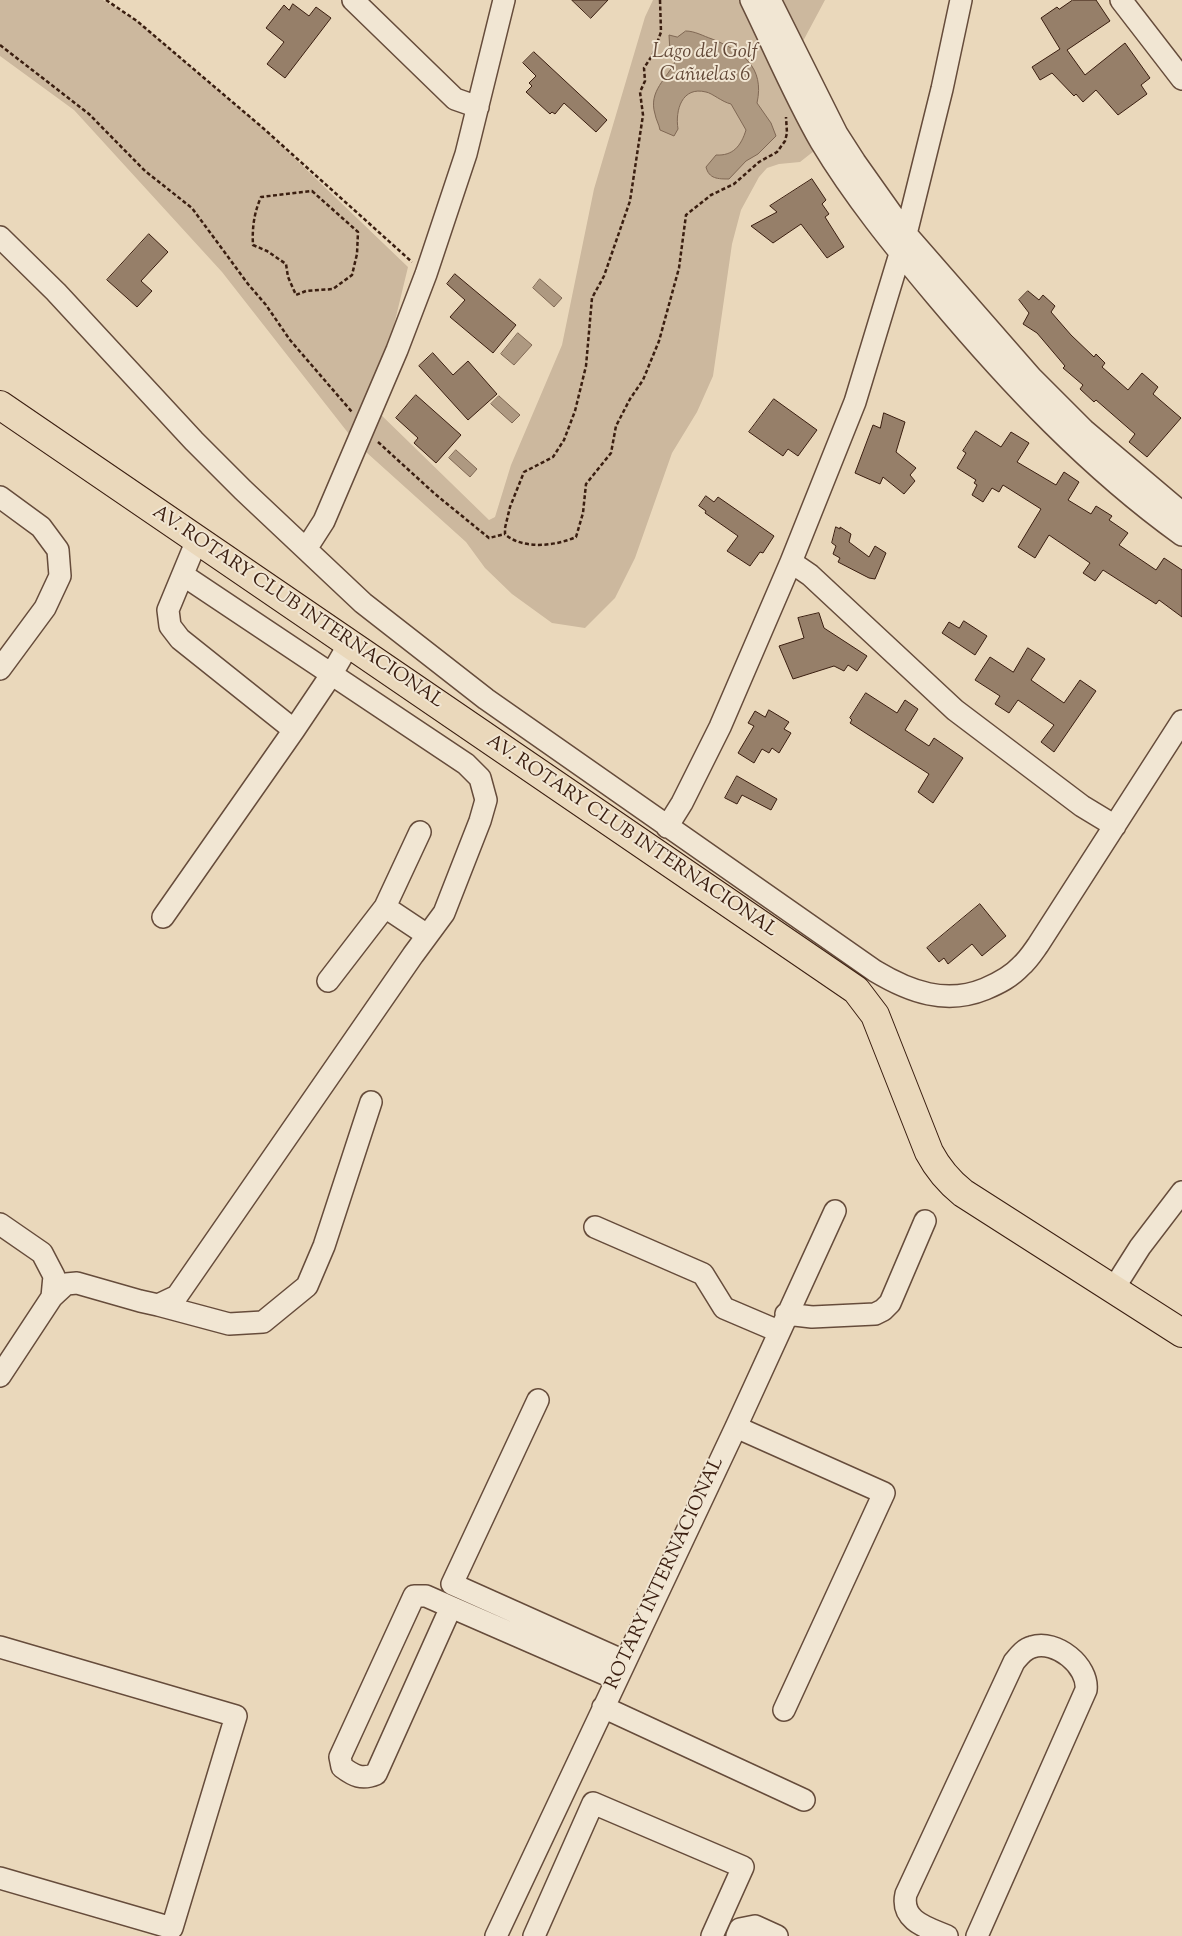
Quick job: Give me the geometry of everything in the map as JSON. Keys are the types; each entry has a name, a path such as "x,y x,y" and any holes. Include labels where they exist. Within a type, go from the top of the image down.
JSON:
{"main road":[{"name":"AV. ROTARY CLUB INTERNACIONAL","path":"0,404 856,990 875,1016 929,1152 938,1169 949,1182 963,1193 1182,1333"}],"street":[{"path":"353,0 455,100 478,107"},
{"path":"306,549 324,521 426,274 466,154 504,0"},
{"path":"751,0 821,142 853,191 1084,430 1182,513"},
{"path":"770,0 837,134 903,244 974,341 1024,395 1114,481 1182,535"},
{"path":"667,827 682,804 710,748 792,562 855,402 903,244 942,89 961,0"},
{"path":"1122,0 1182,79"},
{"path":"0,237 56,292 194,441 363,603 452,674 667,827 875,971 915,992 933,996 962,996 985,989 1004,980 1021,966 1038,944 1182,721"},
{"path":"0,497 41,527 58,550 60,576 46,608 0,669"},
{"path":"197,540 168,610 170,626 180,639 294,730"},
{"path":"792,562 810,574 956,710 1082,806 1115,826"},
{"path":"158,1305 177,1296 444,913 480,821 486,800 480,778 466,764 183,575"},
{"path":"163,917 294,730 331,675 349,644"},
{"path":"328,981 385,907 420,832"},
{"path":"385,907 427,935"},
{"path":"0,1376 52,1297 66,1284 77,1283 229,1324 263,1322 306,1286 324,1246 371,1102"},
{"path":"1114,1288 1140,1247 1182,1192"},
{"name":"ROTARY INTERNACIONAL","path":"496,1936 620,1670 736,1428 782,1322 834,1211"},
{"path":"595,1227 703,1274 724,1308 782,1322 875,1314 883,1310 890,1304 925,1221"},
{"path":"0,1224 42,1253 54,1276 52,1297"},
{"path":"538,1400 452,1584 620,1670"},
{"path":"736,1428 884,1493 784,1710"},
{"path":"451,1607 376,1774 367,1778 357,1777 348,1772 342,1767 340,1757 414,1596 426,1596 620,1670"},
{"path":"947,1936 916,1922 910,1916 906,1908 906,1894 1014,1662 1021,1653 1032,1647 1042,1646 1056,1649 1070,1657 1082,1668 1087,1681 1086,1690 977,1936"},
{"path":"0,1647 236,1716 172,1928 0,1878"},
{"path":"603,1706 804,1800"},
{"path":"534,1936 592,1802 743,1867 712,1936"},
{"path":"737,1936 740,1930 755,1926 777,1936"}],"path":[{"path":"106,0 138,21 234,103 426,274"},
{"path":"660,0 661,32 653,54 644,68 645,81 640,92 643,115 630,201 604,276 592,298 586,366 575,411 564,440 553,457 524,472 510,508 505,528 506,534 512,540 546,545 563,543 576,537 583,513 586,484 611,453 616,426 630,399 644,380 659,341 679,268 686,215 711,195 734,184 759,162 777,152 785,141 787,133 786,117"},
{"path":"0,45 89,114 145,171 192,208 248,284 266,305 290,340 384,450 489,538 506,534"},
{"path":"312,191 358,232 357,254 352,275 333,289 306,291 296,296 288,277 286,264 254,245 252,226 256,208 261,197 312,191"}],"shaded area":[{"path":"0,0 103,0 137,21 263,128 408,267 374,408 489,520 495,517 511,465 562,345 594,189 645,17 653,0 825,0 794,58 814,151 800,162 779,164 767,168 759,177 741,210 732,244 713,376 697,412 672,453 635,558 615,598 585,628 552,623 512,594 485,568 466,542 356,443 222,272 74,110 0,56"}],"water":[{"name":"Lago del Golf Cañuelas 6","path":"686,31 723,44 742,55 749,62 758,80 757,103 771,123 776,136 758,154 746,161 729,179 712,176 706,167 716,155 727,154 736,149 744,136 746,130 731,104 706,92 698,91 691,93 686,96 679,107 678,129 674,136 660,130 655,116 654,99 656,92 676,60 670,52 669,35 677,37"},
{"path":"540,279 562,298 554,307 533,288"},
{"path":"518,333 532,345 514,365 501,354"},
{"path":"499,396 520,415 512,423 491,404"},
{"path":"456,450 477,469 470,477 449,458"}],"building":[{"path":"572,0 608,0 591,18"},
{"path":"1073,0 1096,0 1110,21 1067,50 1085,75 1125,43 1150,78 1141,85 1147,94 1118,115 1096,90 1083,102 1076,94 1074,96 1052,73 1040,80 1032,67 1060,49 1041,18 1057,7 1059,9"},
{"path":"293,4 309,16 316,7 331,18 285,78 267,64 284,42 266,28 284,5 289,10"},
{"path":"534,52 607,120 596,132 564,103 555,114 552,112 550,114 526,92 532,86 529,83 536,76 523,63"},
{"path":"812,179 826,200 822,204 829,214 825,217 844,247 827,258 801,224 773,243 751,226 777,212 770,206"},
{"path":"149,234 168,252 141,281 152,291 137,307 107,280"},
{"path":"455,274 516,325 493,353 450,317 465,300 447,284"},
{"path":"1028,291 1039,300 1043,295 1055,306 1051,312 1094,357 1096,354 1105,363 1102,367 1128,390 1142,373 1158,387 1153,394 1181,418 1147,457 1129,442 1135,434 1096,400 1094,402 1080,389 1083,385 1063,368 1065,366 1037,333 1023,324 1029,313 1019,300"},
{"path":"433,353 453,375 468,361 497,394 468,420 419,366"},
{"path":"416,395 461,435 436,463 414,443 418,438 396,418"},
{"path":"774,399 817,430 798,456 788,449 783,456 749,432"},
{"path":"884,413 905,422 896,452 916,468 910,475 915,481 904,494 883,477 880,484 855,473 873,425 880,428"},
{"path":"976,431 1001,447 1011,432 1029,443 1017,462 1056,485 1064,472 1079,482 1068,500 1091,514 1096,506 1112,516 1109,520 1128,533 1119,545 1156,570 1164,558 1182,570 1182,617 1159,600 1156,604 1103,570 1095,581 1083,573 1090,563 1049,535 1035,558 1018,547 1041,509 1003,485 999,492 992,488 983,502 972,495 977,485 974,483 976,480 957,468 966,453 963,451"},
{"path":"706,496 714,502 718,497 774,536 763,553 760,552 750,566 727,551 738,536 705,513 706,511 699,506"},
{"path":"836,527 840,529 840,527 851,534 849,542 869,557 875,546 886,553 875,579 869,578 838,562 840,558 833,554 836,546 832,543"},
{"path":"819,613 824,628 867,656 857,671 848,665 844,671 834,666 793,679 779,646 804,638 798,618"},
{"path":"964,621 987,636 975,655 942,633 949,622 959,628"},
{"path":"1028,648 1045,659 1031,680 1064,703 1080,680 1096,691 1054,752 1041,742 1054,725 1018,700 1009,713 995,704 1000,696 975,680 990,657 1013,672"},
{"path":"866,693 897,713 905,700 918,709 905,730 929,746 934,738 963,758 933,803 918,792 929,774 850,723 852,720 850,718"},
{"path":"769,710 789,722 784,729 791,733 779,753 772,748 769,753 762,749 754,763 738,753 754,726 748,723 755,711 765,717"},
{"path":"737,776 777,799 771,810 742,795 737,804 725,798"},
{"path":"980,904 1006,936 982,956 972,944 948,964 944,958 939,962 927,948"}]}
